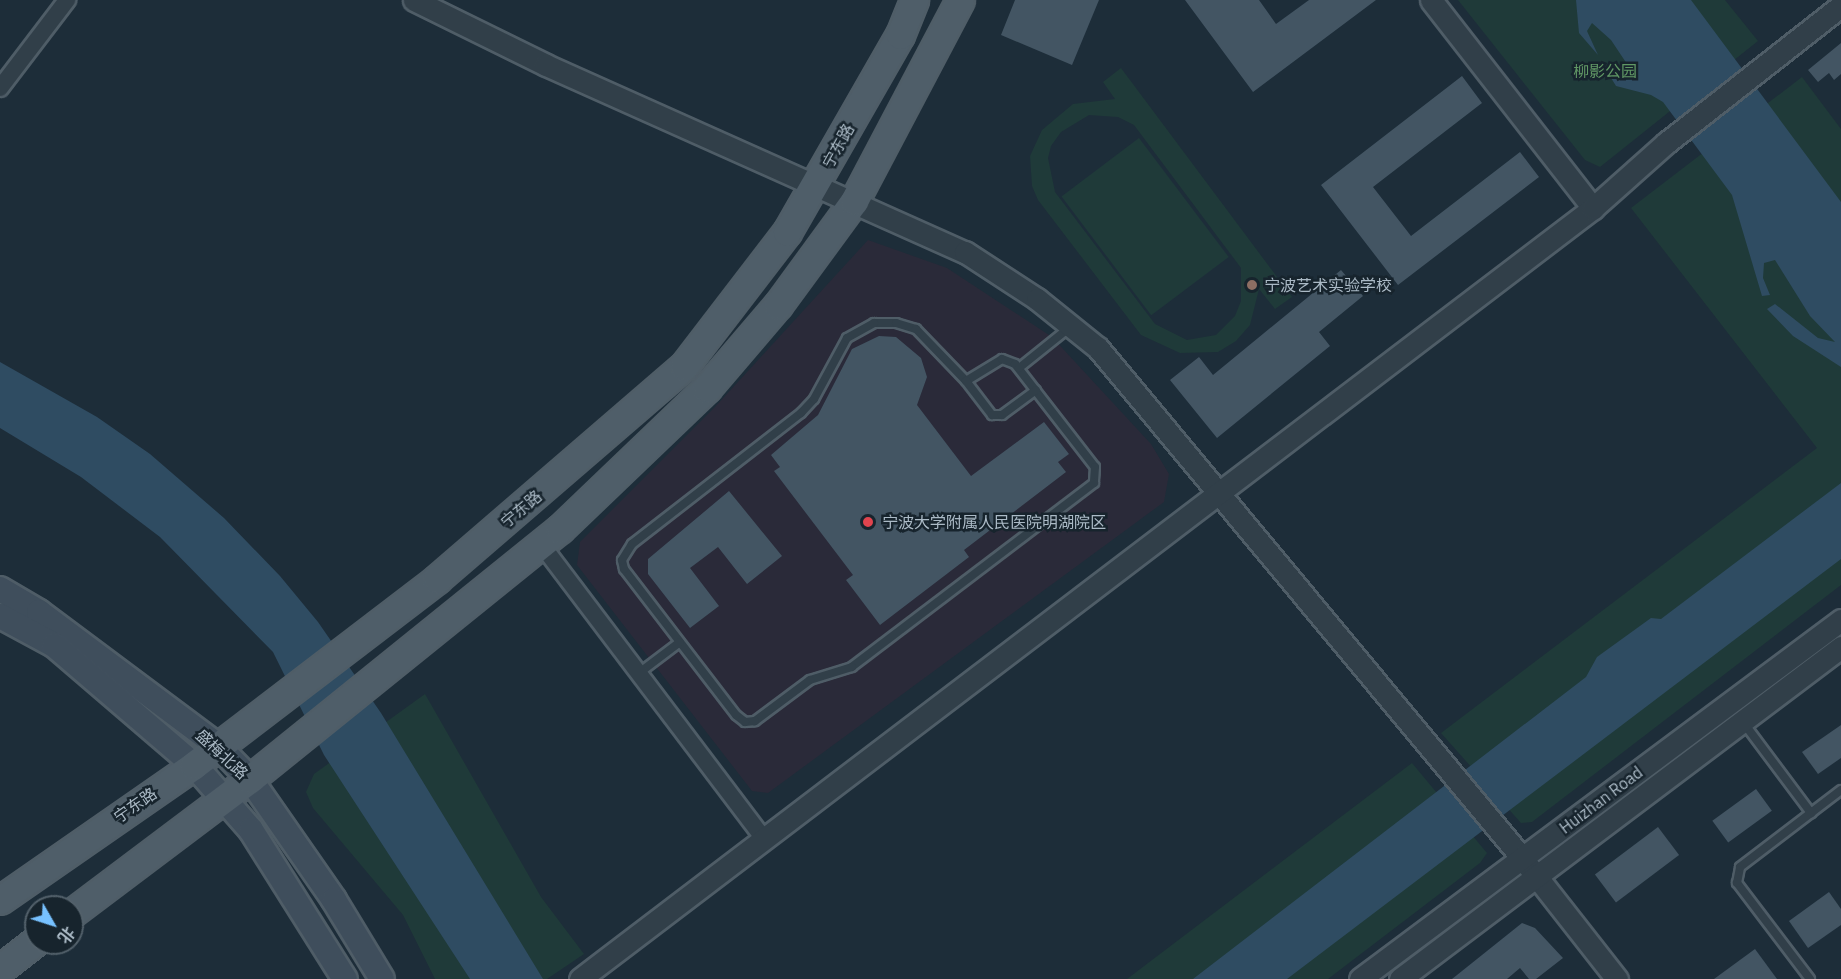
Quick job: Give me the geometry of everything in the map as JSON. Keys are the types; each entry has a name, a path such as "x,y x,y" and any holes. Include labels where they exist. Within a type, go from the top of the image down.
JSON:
{"main road":[{"name":"宁东路","path":"0,900 194,765 363,634 533,499 684,366 787,232 817,185 900,35 914,0"},
{"path":"84,904 249,779 541,544 632,463 707,388 778,305 854,201 960,0"},
{"name":"盛梅北路","path":"0,589 39,612 218,746 249,779 334,900 382,979"},
{"name":"盛梅北路","path":"0,616 54,645 194,765 225,797 277,870 345,979"},
{"path":"0,969 24,950"}],"street":[{"path":"0,88 66,0"},
{"path":"414,0 546,65 965,252 1071,326 1098,348 1219,490 1522,858 1617,979"},
{"path":"1431,0 1593,208"},
{"path":"580,979 1219,490 1593,208 1666,143 1841,6"},
{"path":"541,544 764,839"},
{"name":"Huizhan Road","path":"1360,979 1841,620"},
{"name":"Huizhan Road","path":"1400,979 1841,647"}],"lane":[{"path":"966,381 1002,359 1019,369 1036,390 1095,467 1094,483 852,667 810,680 755,721 745,722 624,569 625,551 801,413 814,399 847,338 874,323 896,323 916,329 966,381 993,415 1002,415 1036,390"},
{"path":"1019,369 1071,326"},
{"path":"639,674 680,642"},
{"path":"1743,721 1811,813"},
{"path":"1810,979 1737,883 1740,867 1841,790"}],"shaded area":[{"path":"1576,0 1691,0 1841,202 1841,367 1793,336 1767,309 1775,304 1818,338 1835,342 1810,316 1775,260 1764,263 1763,278 1770,295 1762,296 1732,195 1663,102 1651,95 1616,86 1605,68 1620,80 1637,79 1611,40 1592,23 1587,31 1598,55 1579,33"},
{"name":"宁波大学附属人民医院明湖院区","path":"868,240 947,268 1052,337 1151,444 1169,474 1164,502 768,793 752,791 577,565 580,542 715,407"},
{"path":"0,362 97,417 150,454 224,518 280,576 318,622 381,713 543,979 470,979 324,755 273,652 160,537 81,477 0,428"},
{"path":"1841,483 1841,559 1287,979 1193,979 1586,677 1597,657 1651,618 1661,619"}],"green space":[{"name":"柳影公园","path":"1458,0 1725,0 1758,41 1600,167 1585,160"},
{"path":"1121,68 1292,297 1275,309 1259,289 1250,325 1236,341 1218,352 1180,353 1141,335 1038,200 1032,186 1030,156 1042,130 1073,104 1115,99 1103,82","holes":["1089,115 1118,117 1134,125 1241,268 1241,301 1235,316 1216,335 1187,340 1155,324 1055,192 1048,158 1051,146 1061,132"]},
{"path":"1802,77 1841,129 1841,585 1532,822 1521,823 1441,733 1817,448 1631,208"},
{"path":"1139,138 1229,257 1151,315 1062,196"},
{"path":"425,694 541,897 584,954 547,979 435,979 403,915 313,808 306,792 314,774"},
{"path":"1412,763 1487,853 1480,863 1328,979 1127,979"}],"building":[{"path":"1015,0 1099,0 1072,65 1001,35"},
{"path":"1185,0 1259,0 1276,24 1309,0 1376,0 1253,92"},
{"path":"1841,43 1841,74 1834,80 1829,73 1818,82 1808,70"},
{"path":"1462,76 1482,103 1373,187 1411,236 1520,152 1539,177 1398,285 1321,185"},
{"path":"1341,270 1363,296 1319,332 1330,346 1217,438 1170,380 1199,357 1213,375"},
{"path":"879,336 896,337 921,358 927,377 917,405 971,476 1044,422 1069,454 1058,462 1066,472 964,550 969,557 880,625 846,580 853,575 774,471 780,467 771,455 818,415 852,349"},
{"path":"729,491 782,556 747,584 718,547 690,568 719,606 690,628 648,574 648,559"},
{"path":"1841,725 1841,758 1818,774 1802,752"},
{"path":"1756,789 1772,811 1728,843 1712,821"},
{"path":"1658,827 1679,855 1616,902 1595,875"},
{"path":"1829,892 1841,909 1841,925 1808,948 1789,921"},
{"path":"1522,923 1535,928 1563,958 1536,979 1529,979 1520,968 1507,979 1452,979"},
{"path":"1755,949 1777,979 1714,979"}],"place":[{"name":"宁波艺术实验学校","path":"1252,285"},
{"name":"宁波大学附属人民医院明湖院区","path":"868,522"}]}
